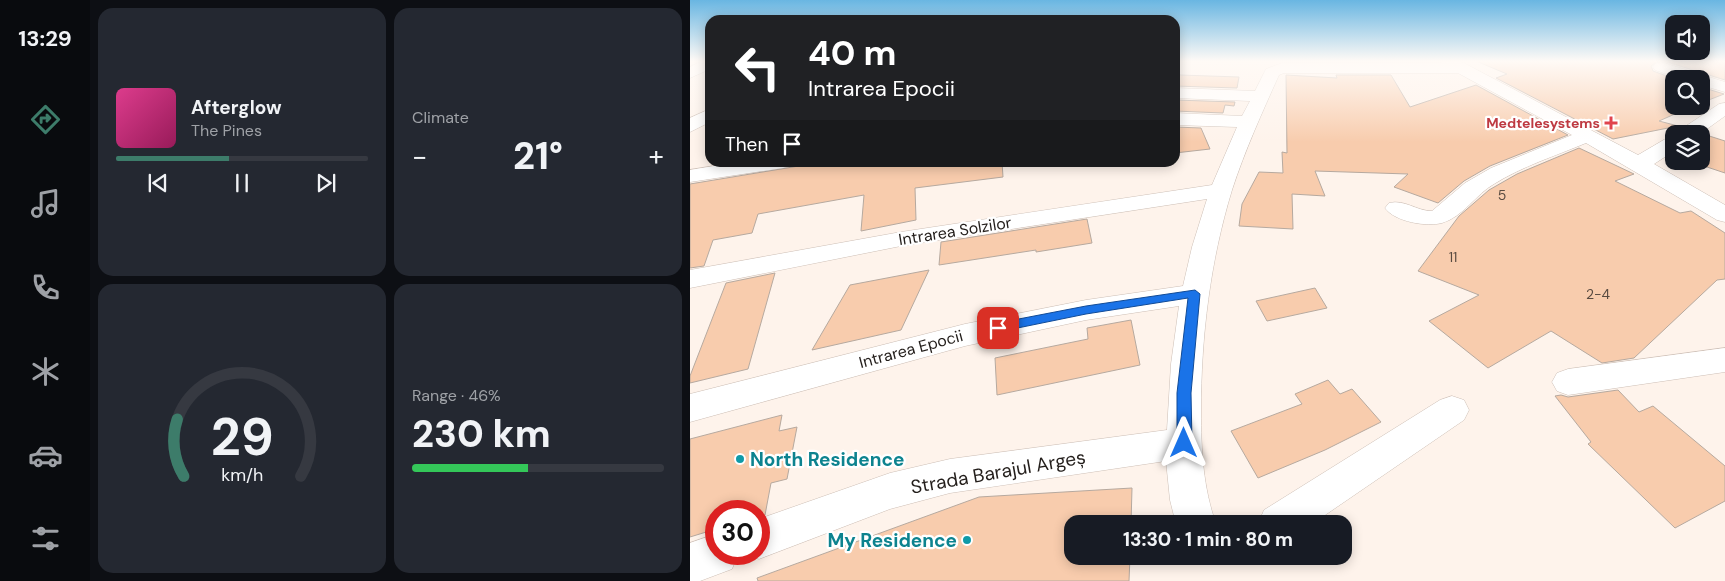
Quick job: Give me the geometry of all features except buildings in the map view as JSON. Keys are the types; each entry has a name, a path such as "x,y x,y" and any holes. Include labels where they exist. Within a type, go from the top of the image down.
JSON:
{"street":[{"path":"1193,515 1186,483 1184,393 1195,294 1221,190 1265,88"},
{"path":"1500,88 1639,164 1725,215"},
{"path":"1180,93 1261,96"},
{"path":"1700,125 1725,108"},
{"path":"690,126 705,117"},
{"path":"1180,119 1250,122"},
{"path":"690,135 705,133"},
{"path":"1397,208 1423,218 1433,218 1444,214 1473,188 1490,178 1588,136"},
{"path":"1639,164 1665,148"},
{"path":"690,176 750,167"},
{"name":"Intrarea Solzilor","path":"690,279 900,239 1221,190"},
{"name":"Intrarea Epocii","path":"690,408 965,335 1086,310 1195,294"},
{"path":"1568,382 1725,360"},
{"path":"1292,515 1452,410"},
{"name":"Strada Barajul Argeș","path":"770,535 890,491 950,476 1184,443"},
{"path":"690,564 705,558"}],"place":[{"name":"Medtelesystems","path":"1611,123"},
{"name":"North Residence","path":"740,459"},
{"name":"My Residence","path":"967,540"}],"route":[{"path":"998,328 1086,310 1195,294 1184,393 1184,443"}]}
